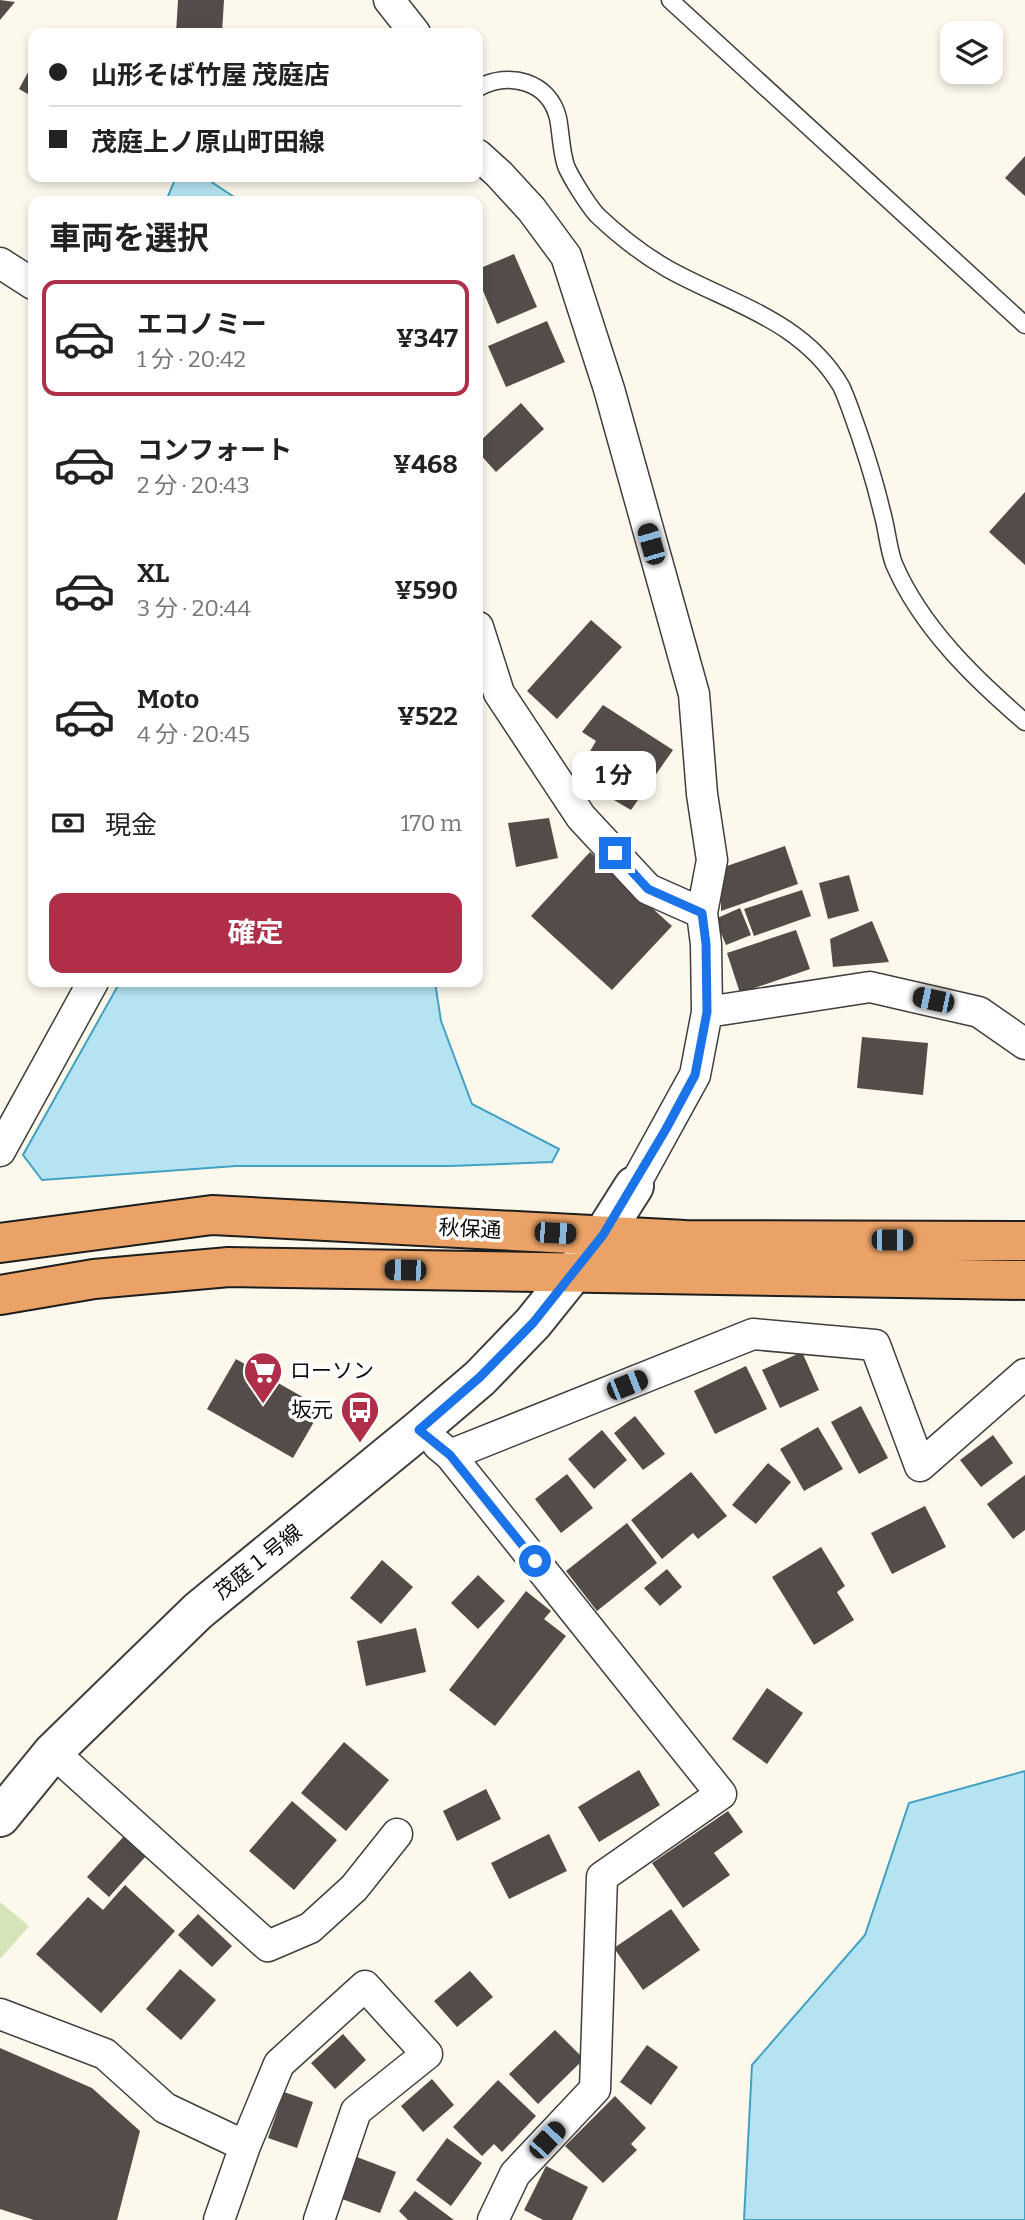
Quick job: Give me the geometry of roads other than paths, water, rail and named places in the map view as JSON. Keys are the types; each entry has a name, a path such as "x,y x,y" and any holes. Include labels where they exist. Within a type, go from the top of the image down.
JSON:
{"highway":[{"name":"秋保通","path":"0,1243 212,1215 685,1240 1025,1241"},
{"name":"秋保通","path":"0,1295 94,1279 229,1267 1025,1280"}],"street":[{"path":"389,0 411,28"},
{"path":"483,160 531,210 566,256 609,388 694,694 702,794 712,860 702,913 706,944 707,1012 695,1075 634,1186"},
{"path":"0,263 28,281"},
{"path":"483,643 499,693 581,817 648,889 702,913"},
{"path":"0,1152 90,987"},
{"path":"707,1012 870,987 978,1012 1025,1044"},
{"name":"茂庭１号線","path":"0,1817 53,1752 198,1611 480,1377 533,1323 603,1235 634,1186"},
{"path":"450,1455 752,1334 875,1345 920,1466 1025,1374"},
{"path":"419,1430 450,1455 721,1794 603,1877 595,2089 515,2174 493,2220"},
{"path":"53,1752 268,1946 310,1928 354,1888 397,1834"},
{"path":"219,2220 245,2146 279,2064 365,1986 427,2054 356,2111 318,2220"},
{"path":"0,2014 105,2054 165,2108 245,2146"}],"lane":[{"path":"670,0 1025,326"},
{"path":"483,85 505,79 523,81 537,87 548,97 557,116 566,166 594,212 632,247 669,270 772,319 811,349 841,387 860,435 883,513 894,563 923,615 962,662 1025,722"}],"water":[{"path":"174,182 212,182 232,196 168,196"},
{"path":"117,987 436,987 441,1021 472,1104 559,1149 552,1162 450,1166 236,1166 42,1180 23,1155"},
{"path":"1025,1771 1025,2220 744,2220 752,2065 865,1935 909,1803"}],"place":[{"name":"ローソン","path":"263,1405"},
{"name":"坂元","path":"360,1444"}]}
